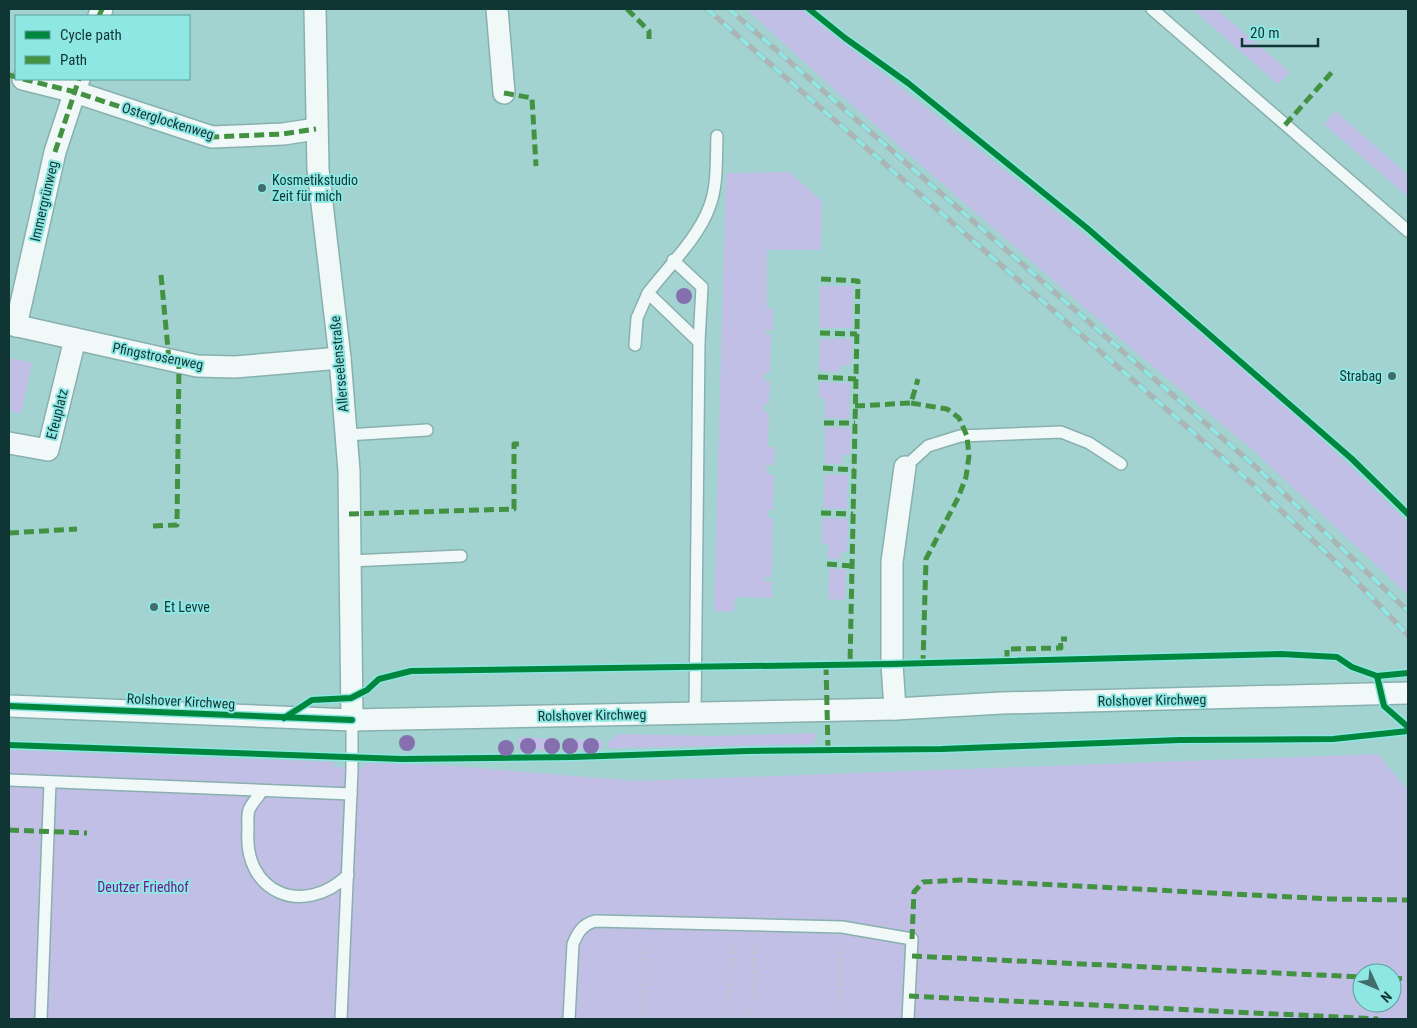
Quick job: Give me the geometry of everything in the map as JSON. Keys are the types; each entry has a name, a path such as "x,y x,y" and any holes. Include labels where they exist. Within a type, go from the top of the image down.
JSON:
{"street":[{"name":"Allerseelenstraße","path":"315,9 318,169 340,358 346,435 352,720"},
{"path":"497,9 504,93"},
{"name":"Osterglockenweg","path":"31,80 77,86 212,137 283,134 316,129"},
{"name":"Immergrünweg","path":"12,325 55,152 77,86"},
{"name":"Pfingstrosenweg","path":"12,325 197,366 235,367 340,358"},
{"name":"Efeuplatz","path":"9,443 48,450 75,340"},
{"path":"895,709 892,664 892,562 905,467"},
{"name":"Rolshover Kirchweg","path":"9,706 352,720 895,709 1002,703 1408,693"}],"lane":[{"path":"1152,9 1408,232"},
{"path":"635,345 637,318 648,293 701,226 709,208 714,189 717,136"},
{"path":"673,260 702,287 699,342 696,713"},
{"path":"648,293 699,342"},
{"path":"346,435 427,430"},
{"path":"905,467 928,446 960,436 1061,432 1089,443 1121,464"},
{"path":"350,561 461,556"},
{"path":"341,1019 348,876 352,720"},
{"path":"9,780 351,794"},
{"path":"41,1019 50,782"},
{"path":"262,791 249,810 247,836 253,869 262,882 274,891 290,897 328,890 348,876"},
{"path":"569,1019 573,944 577,934 585,924 595,921 842,928 912,939 908,1019"}],"path":[{"path":"1067,639 1067,645"},
{"path":"643,1019 647,922"},
{"path":"729,1019 733,925"},
{"path":"751,1019 756,926"},
{"path":"837,1019 842,928"}],"green space":[{"path":"746,9 802,9 1112,257 1264,386 1337,453 1408,523 1408,595 1255,452 1133,350 836,91"},
{"path":"1192,9 1216,9 1290,72 1278,84"},
{"path":"1335,111 1408,173 1408,197 1324,124"},
{"path":"789,172 822,201 821,250 767,250 767,308 773,309 773,330 766,330 766,335 771,335 770,373 764,374 764,381 770,381 769,404 764,404 764,412 769,412 768,447 775,447 774,465 767,465 767,474 774,475 773,510 768,510 767,517 773,518 772,577 765,577 765,581 772,582 772,598 735,597 734,612 714,611 726,173"},
{"path":"820,286 853,286 852,328 820,328"},
{"path":"820,339 852,339 851,365 841,365 840,372 819,371"},
{"path":"9,358 32,363 21,414 9,411"},
{"path":"819,382 850,383 849,419 825,418 825,399 819,398"},
{"path":"825,427 851,428 850,455 842,455 842,464 825,464"},
{"path":"825,474 848,475 847,509 823,508"},
{"path":"823,518 848,519 847,552 841,552 841,559 828,559 828,544 822,544"},
{"path":"829,569 846,569 845,600 828,599"},
{"path":"817,733 813,744 608,748 608,742 619,734 714,736"},
{"path":"518,737 558,739 557,750 518,750"},
{"path":"564,739 603,741 602,749 563,749"},
{"name":"Deutzer Friedhof","path":"9,750 333,762 335,767 364,767 365,763 454,766 636,781 1378,754 1408,791 1408,1019 9,1019"}],"railway":[{"path":"707,9 1249,481 1348,573 1408,635"},
{"path":"729,9 1258,469 1408,611"}],"marked path":[{"path":"99,15 102,9"},
{"path":"627,9 649,31 649,39"},
{"path":"1285,125 1333,71"},
{"path":"9,75 15,77"},
{"path":"27,80 75,92 212,137 283,134 316,129"},
{"path":"55,152 79,80"},
{"path":"504,93 532,98 536,166"},
{"path":"161,275 169,360"},
{"path":"821,279 858,281 850,664"},
{"path":"820,333 857,334"},
{"path":"153,526 177,525 179,362"},
{"path":"818,377 856,379"},
{"path":"855,406 911,403 918,379"},
{"path":"911,403 947,409 959,418 967,436 969,456 966,477 958,498 926,559 923,663"},
{"path":"824,423 855,423"},
{"path":"349,514 514,509 514,444 519,444"},
{"path":"823,468 854,470"},
{"path":"821,513 853,514"},
{"path":"9,533 77,529"},
{"path":"827,564 852,566"},
{"path":"1007,660 1007,649 1061,648 1060,639 1067,639"},
{"path":"826,665 828,750"},
{"path":"9,830 87,833"},
{"path":"912,939 914,892 923,882 961,880 1330,899 1408,900"},
{"path":"912,956 1352,977"},
{"path":"1402,979 1408,979"},
{"path":"909,996 1378,1019"}],"cycle path":[{"path":"809,9 845,38 908,83 1087,228 1352,459 1408,514"},
{"path":"284,718 312,700 351,698 367,690 379,679 411,671 892,664 1281,654 1337,657 1352,667 1377,676 1408,673"},
{"path":"1377,676 1384,706 1408,727"},
{"path":"9,706 352,720"},
{"path":"9,745 402,759 573,757 747,751 942,749 1180,740 1333,739 1408,731"}],"place":[{"name":"Kosmetikstudio Zeit für mich","path":"262,188"},
{"name":"Strabag","path":"1392,376"},
{"name":"Et Levve","path":"154,607"}]}
